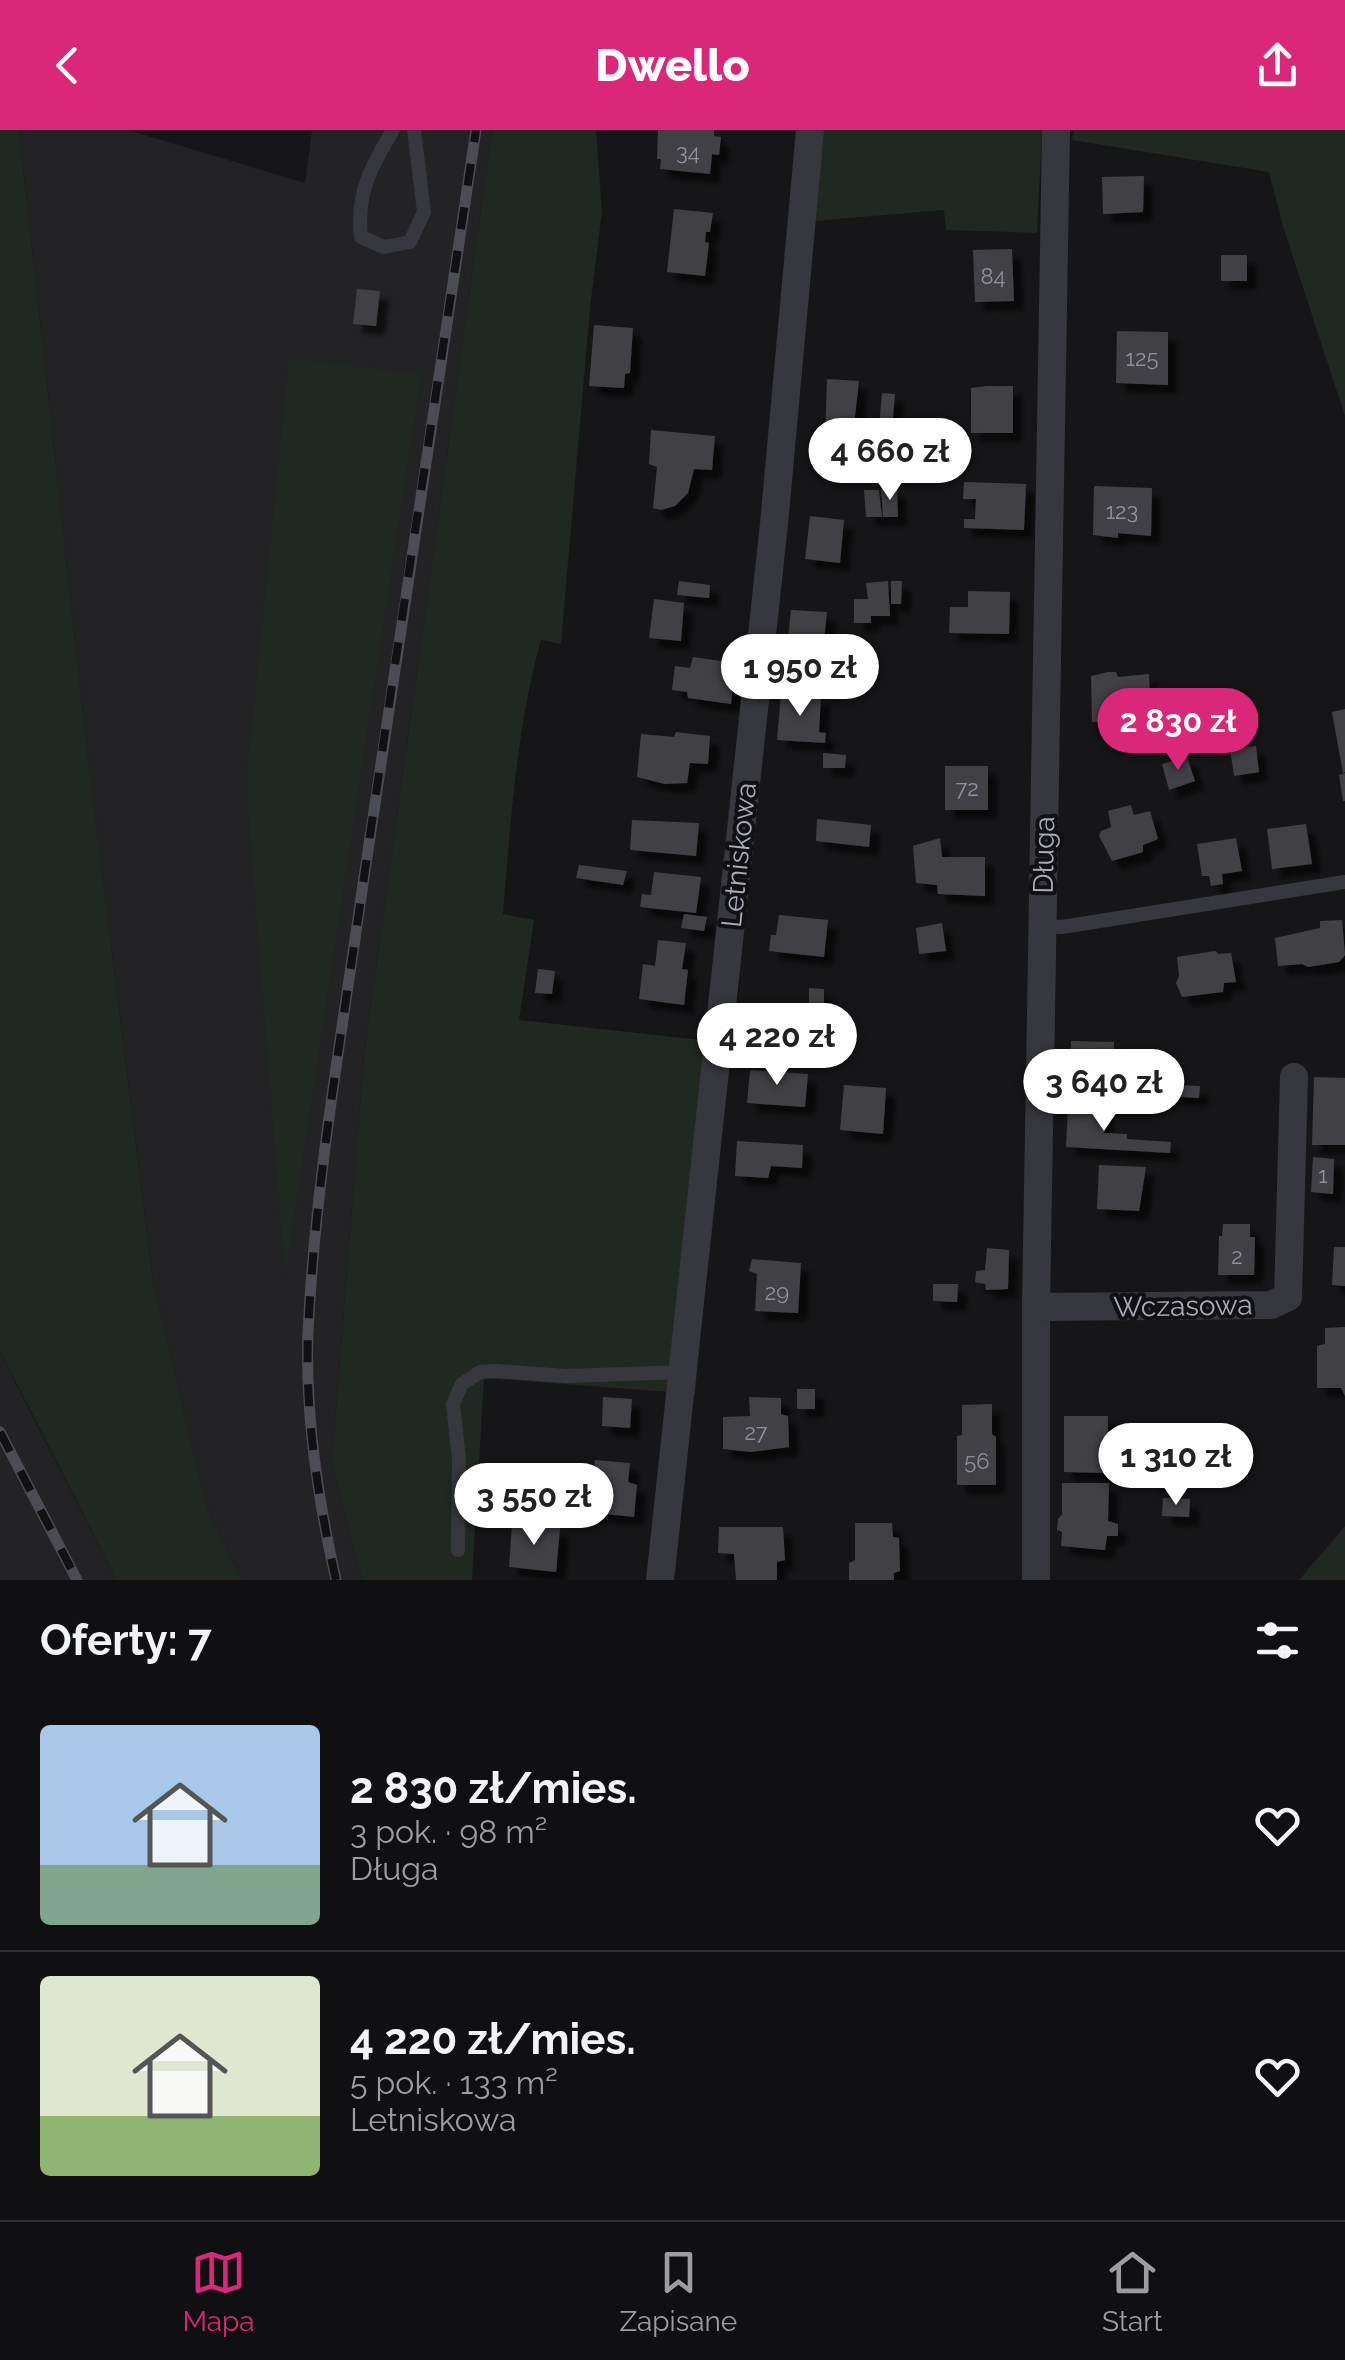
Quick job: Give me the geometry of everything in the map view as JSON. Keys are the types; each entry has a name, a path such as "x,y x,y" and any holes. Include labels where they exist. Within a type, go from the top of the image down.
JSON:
{"street":[{"name":"Letniskowa","path":"660,1580 774,524 810,130"},
{"name":"Długa","path":"1036,1580 1036,1307 1056,130"},
{"name":"Wczasowa","path":"1036,1307 1271,1305 1288,1297 1294,1077"}],"lane":[{"path":"393,130 372,166 358,209 361,237 384,247 410,242 424,212 414,130"},
{"path":"1042,926 1345,882"},
{"path":"458,1550 458,1459 453,1404 462,1384 480,1372 497,1371 566,1376 685,1372"}],"shaded area":[{"path":"0,130 19,130 87,750 153,1282 207,1509 242,1580 117,1580 0,1351"},
{"path":"19,130 128,130 305,183 312,130 492,130 364,1055 332,1461 362,1580 242,1580 207,1509 153,1282 87,750"},
{"path":"492,130 596,130 602,211 561,644 541,640 520,742 512,810 503,914 534,920 519,1020 728,1043 695,1394 484,1378 472,1580 362,1580 332,1461 364,1055"},
{"path":"821,130 1042,130 1037,233 946,230 944,210 813,221"},
{"path":"1074,130 1345,130 1345,416 1269,172 1072,140"},
{"path":"289,358 421,374 285,1277 246,784"},
{"path":"0,1351 18,1388 117,1580 0,1580"},
{"path":"1345,1526 1345,1580 1299,1580"}],"building":[{"path":"658,130 714,130 714,136 721,137 719,155 712,154 710,174 660,169"},
{"path":"1144,176 1143,212 1103,214 1102,177"},
{"path":"674,209 713,213 710,232 706,232 705,242 709,243 705,276 667,272"},
{"path":"1012,249 1014,301 975,302 973,250"},
{"path":"1221,255 1247,255 1247,281 1221,281"},
{"path":"357,289 380,291 376,326 353,324"},
{"path":"594,325 633,328 630,373 625,374 624,388 589,386"},
{"path":"1117,331 1168,332 1168,385 1116,383"},
{"path":"827,379 859,381 852,442 825,439"},
{"path":"1013,386 1013,433 971,433 971,388"},
{"path":"882,393 895,394 892,429 879,428"},
{"path":"651,430 715,436 712,470 694,469 688,493 675,506 661,510 653,508 657,467 649,464"},
{"path":"881,432 891,433 890,444 881,443"},
{"path":"964,482 1026,484 1024,530 964,528 964,519 975,519 976,499 963,499"},
{"path":"1094,486 1152,488 1151,536 1093,535"},
{"path":"881,489 897,489 898,517 883,517"},
{"path":"864,490 879,490 882,517 866,517"},
{"path":"810,516 844,520 840,563 805,559"},
{"path":"679,581 710,585 709,598 677,595"},
{"path":"888,581 890,616 871,616 871,623 854,623 854,599 868,599 866,583"},
{"path":"891,581 902,581 901,604 891,604"},
{"path":"968,591 1010,592 1009,634 949,633 950,607 968,607"},
{"path":"654,599 684,603 681,641 649,638"},
{"path":"791,610 827,612 822,658 794,656 794,650 787,648"},
{"path":"693,657 735,663 731,704 688,698 687,692 672,690 675,666 690,668"},
{"path":"1116,672 1118,677 1149,674 1151,723 1092,722 1091,676"},
{"path":"781,694 821,696 819,732 826,733 825,743 777,740"},
{"path":"1345,709 1345,772 1343,773 1332,712"},
{"path":"676,732 710,736 708,764 690,763 687,783 665,784 637,777 641,734 674,737"},
{"path":"1256,746 1259,772 1234,776 1230,749"},
{"path":"823,753 846,755 845,768 823,768"},
{"path":"1187,757 1195,781 1169,790 1162,764"},
{"path":"945,766 988,766 988,810 945,810"},
{"path":"1345,773 1345,801 1343,801 1339,775"},
{"path":"1131,805 1134,815 1150,811 1158,839 1143,845 1143,852 1112,861 1099,836 1111,827 1108,811"},
{"path":"817,819 871,825 869,847 816,841"},
{"path":"632,820 699,823 696,856 630,850"},
{"path":"1306,824 1312,864 1272,869 1267,829"},
{"path":"940,838 942,857 985,857 985,896 938,894 937,885 916,883 913,846"},
{"path":"1236,838 1242,871 1222,874 1223,884 1211,886 1209,876 1202,876 1197,844"},
{"path":"579,865 627,871 623,885 576,878"},
{"path":"654,872 701,877 696,913 640,907 642,894 651,895"},
{"path":"684,914 707,917 704,931 681,928"},
{"path":"779,915 828,920 824,957 769,951"},
{"path":"1342,920 1345,955 1339,962 1278,966 1275,938 1320,928 1320,921"},
{"path":"942,923 946,951 919,954 916,928"},
{"path":"658,940 686,943 682,969 688,970 684,1005 639,999 643,964 655,966"},
{"path":"1215,951 1231,953 1236,982 1224,983 1223,992 1182,997 1176,983 1177,957"},
{"path":"538,969 555,971 552,994 535,993"},
{"path":"809,988 824,989 824,1015 809,1014"},
{"path":"1071,1041 1114,1042 1113,1067 1090,1067 1090,1079 1070,1078"},
{"path":"750,1070 808,1074 805,1107 747,1103"},
{"path":"1314,1077 1345,1078 1345,1145 1312,1145"},
{"path":"1112,1078 1180,1081 1179,1085 1200,1086 1199,1098 1112,1093"},
{"path":"844,1085 886,1088 883,1134 840,1130"},
{"path":"1068,1108 1105,1110 1104,1133 1171,1142 1170,1153 1066,1147"},
{"path":"737,1141 803,1145 802,1168 771,1166 768,1178 735,1176"},
{"path":"1313,1157 1334,1159 1333,1194 1311,1192"},
{"path":"1099,1165 1146,1167 1139,1211 1097,1209"},
{"path":"1223,1224 1250,1224 1250,1237 1255,1237 1254,1275 1218,1275"},
{"path":"1334,1247 1345,1247 1345,1286 1332,1285"},
{"path":"987,1248 1009,1250 1008,1289 986,1290 985,1284 975,1282 976,1271 985,1270"},
{"path":"752,1259 801,1263 798,1313 755,1311 757,1274 749,1271"},
{"path":"933,1284 958,1284 957,1302 933,1301"},
{"path":"1345,1327 1345,1396 1341,1388 1317,1388 1317,1346 1325,1344 1325,1328"},
{"path":"797,1389 815,1389 815,1409 797,1409"},
{"path":"603,1397 632,1399 630,1428 602,1426"},
{"path":"749,1397 781,1398 781,1414 788,1416 789,1447 751,1452 723,1449 723,1417 750,1416"},
{"path":"992,1404 996,1485 957,1485 957,1436 962,1435 962,1405"},
{"path":"1064,1416 1108,1416 1107,1473 1064,1472"},
{"path":"595,1460 630,1463 628,1482 637,1485 634,1517 596,1513 597,1492 592,1491"},
{"path":"1150,1473 1176,1473 1178,1483 1151,1482"},
{"path":"1062,1483 1109,1483 1108,1521 1118,1524 1118,1536 1107,1536 1105,1550 1061,1546 1062,1532 1057,1530 1062,1514"},
{"path":"1163,1498 1190,1499 1189,1517 1162,1516"},
{"path":"855,1523 892,1523 893,1537 899,1538 900,1571 894,1573 894,1580 849,1580 849,1563 855,1560"},
{"path":"512,1524 560,1528 556,1572 509,1567"},
{"path":"719,1527 783,1527 785,1560 777,1562 777,1580 736,1580 734,1554 718,1553"}],"railway":[{"path":"336,1580 318,1488 309,1395 308,1333 317,1221 338,1052 476,130"},
{"path":"0,1432 77,1580"}]}
